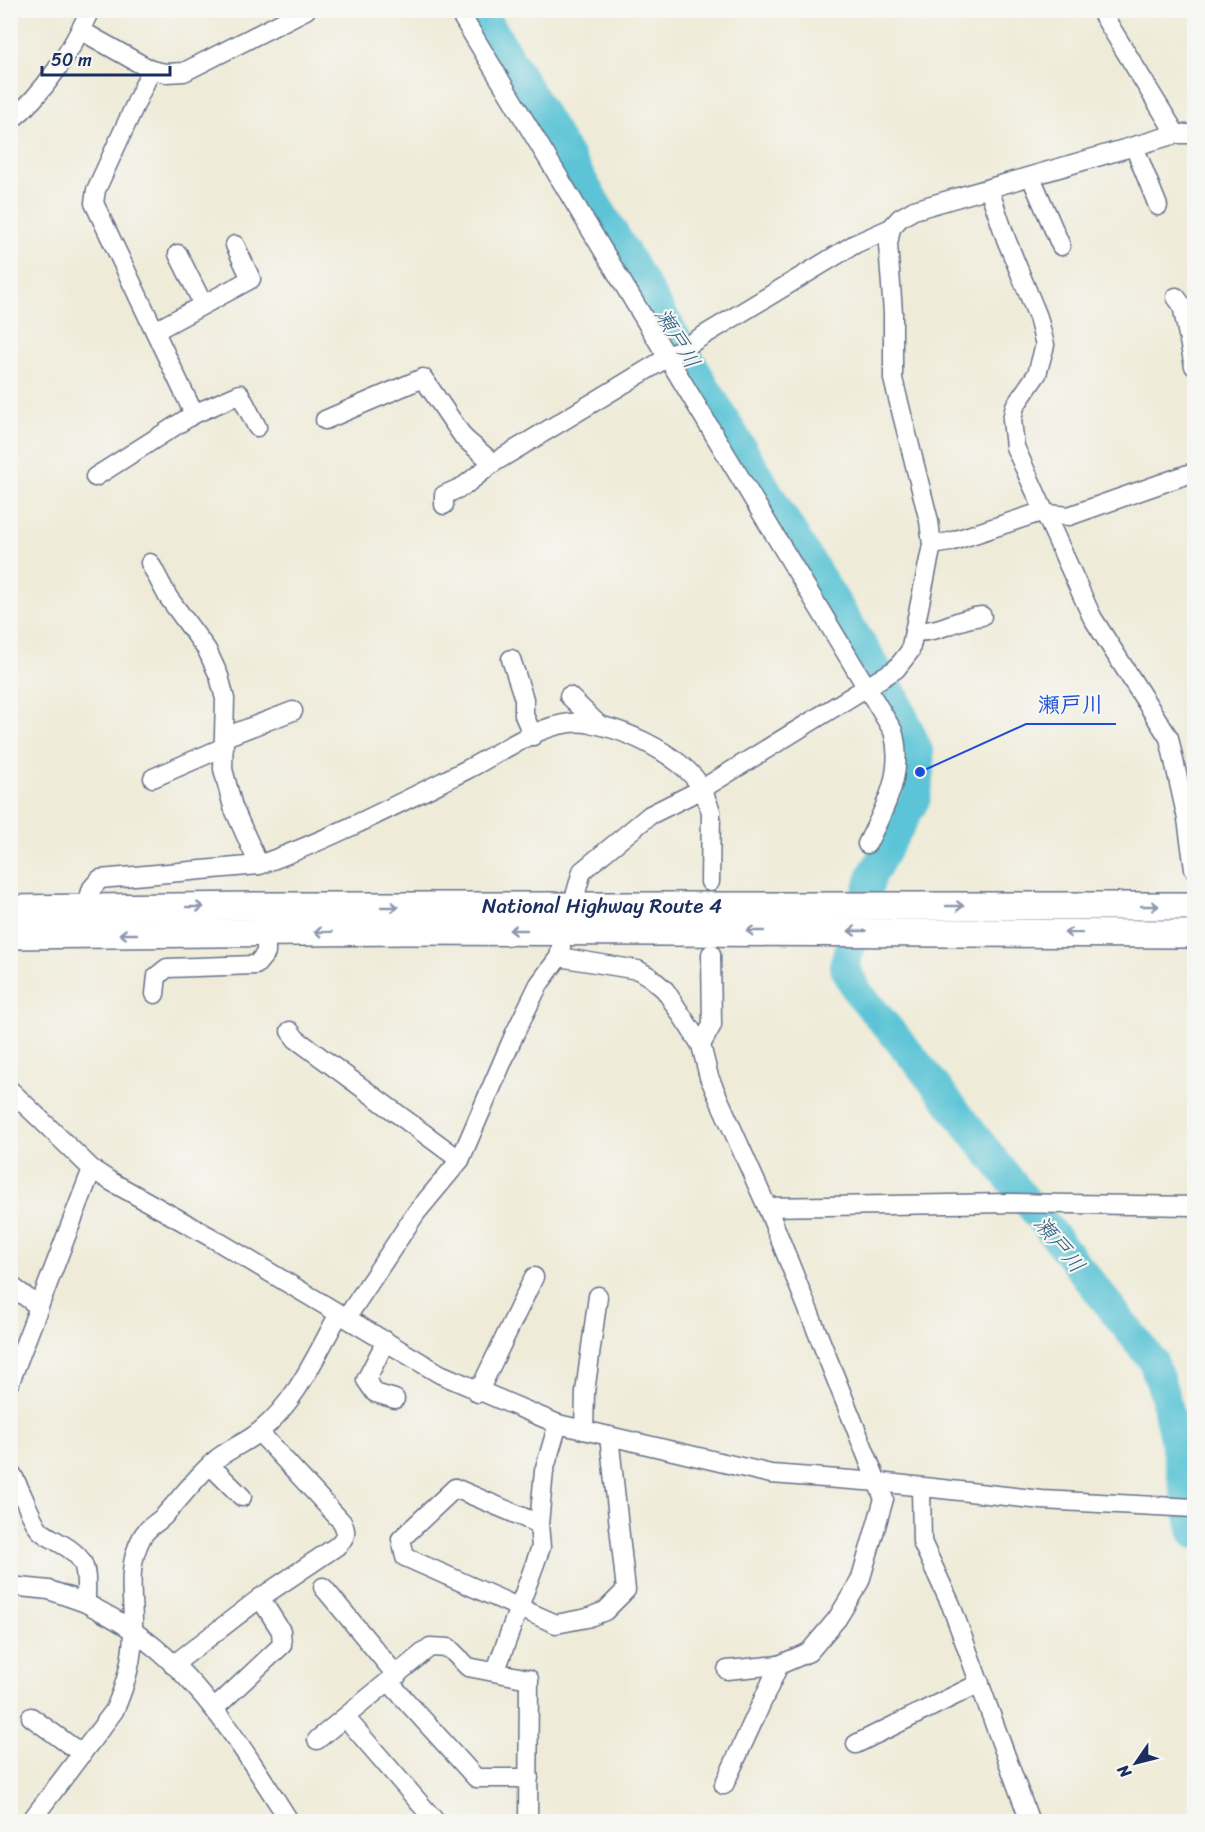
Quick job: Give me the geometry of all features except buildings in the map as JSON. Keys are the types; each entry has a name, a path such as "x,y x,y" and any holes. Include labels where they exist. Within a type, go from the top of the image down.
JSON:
{"highway":[{"name":"National Highway Route 4","path":"10,909 86,907 568,919 899,918 1194,906"},
{"name":"National Highway Route 4","path":"899,918 1194,934"},
{"name":"National Highway Route 4","path":"10,935 266,932 568,919"}],"street":[{"path":"10,121 30,105 80,30 90,10"},
{"path":"80,30 151,70 166,74 184,72 306,10"},
{"path":"458,10 871,684 893,731 899,759 882,813 867,844"},
{"path":"1100,10 1176,134"},
{"path":"151,70 96,190 94,203 194,414"},
{"path":"444,505 444,495 464,486 493,464 855,244 891,228 900,218 914,210 1176,134 1194,135"},
{"path":"1134,146 1158,206"},
{"path":"1031,177 1061,246"},
{"path":"989,189 1006,239 1038,317 1045,345 1037,374 1015,406 1012,420 1016,447 1092,617 1169,738 1187,819 1194,869"},
{"path":"40,1817 114,1711 123,1691 134,1631 130,1583 141,1539 147,1530 166,1515 193,1480 210,1465 259,1432 279,1412 300,1385 343,1316 416,1213 460,1160 539,984 559,957 582,871 650,815 702,789 896,669 910,651 932,545 929,521 893,379 893,313 888,244 891,228"},
{"path":"155,331 251,279 235,245"},
{"path":"178,254 203,304"},
{"path":"1176,297 1182,305 1194,366"},
{"path":"325,420 423,378 464,438 493,464"},
{"path":"95,477 194,414 240,394 257,427"},
{"path":"932,545 950,542 1038,513 1069,516 1194,472"},
{"path":"150,563 168,597 207,650 219,676 225,699 224,769 233,807 259,865"},
{"path":"914,632 931,632 942,629 960,618 982,616"},
{"path":"511,659 524,699 524,715 533,736"},
{"path":"569,696 598,724"},
{"path":"153,778 224,742 293,711"},
{"path":"86,907 92,888 100,879 259,865 374,817 550,727 569,723 611,727 678,760 695,775 711,811 710,882"},
{"path":"155,994 156,976 167,968 256,965 266,953 266,932"},
{"path":"701,1045 712,1025 711,954"},
{"path":"559,957 638,970 650,977 668,995 701,1045 709,1077 767,1207 884,1499 860,1581 837,1619 809,1652 779,1665 727,1670"},
{"path":"290,1031 296,1039 460,1160"},
{"path":"10,1090 92,1169 440,1374 478,1393 558,1424 771,1474 879,1482 1042,1500 1185,1507"},
{"path":"10,1382 92,1169"},
{"path":"767,1207 1009,1203 1194,1206"},
{"path":"478,1393 534,1277"},
{"path":"10,1285 38,1306"},
{"path":"584,1430 585,1392 598,1296"},
{"path":"386,1341 366,1380 375,1394 395,1400"},
{"path":"496,1670 541,1547 539,1524 544,1471 558,1424"},
{"path":"174,1665 260,1598 338,1546 345,1538 346,1531 342,1522 259,1432"},
{"path":"539,1524 455,1488 401,1539 405,1557 556,1624 587,1618 605,1611 626,1590 609,1436"},
{"path":"210,1465 242,1497"},
{"path":"10,1471 26,1498 37,1527 78,1552 86,1574 86,1603"},
{"path":"921,1487 922,1542 951,1605 1030,1821"},
{"path":"323,1587 393,1679 476,1778 528,1778"},
{"path":"15,1590 49,1590 86,1603 134,1631 174,1665 214,1709 290,1821"},
{"path":"214,1709 282,1645 282,1631 260,1598"},
{"path":"317,1740 430,1647 449,1648 468,1667 496,1670 529,1679 528,1821"},
{"path":"724,1785 779,1665"},
{"path":"856,1743 980,1683"},
{"path":"31,1717 82,1754"},
{"path":"346,1718 436,1821"}],"waterway":[{"name":"瀬戸川","path":"481,10 781,514 896,700 919,753 920,772 916,798 872,875 844,966 857,991 916,1061 1153,1361 1165,1396 1194,1534"}],"place":[{"name":"瀬戸川","path":"920,772"}]}
